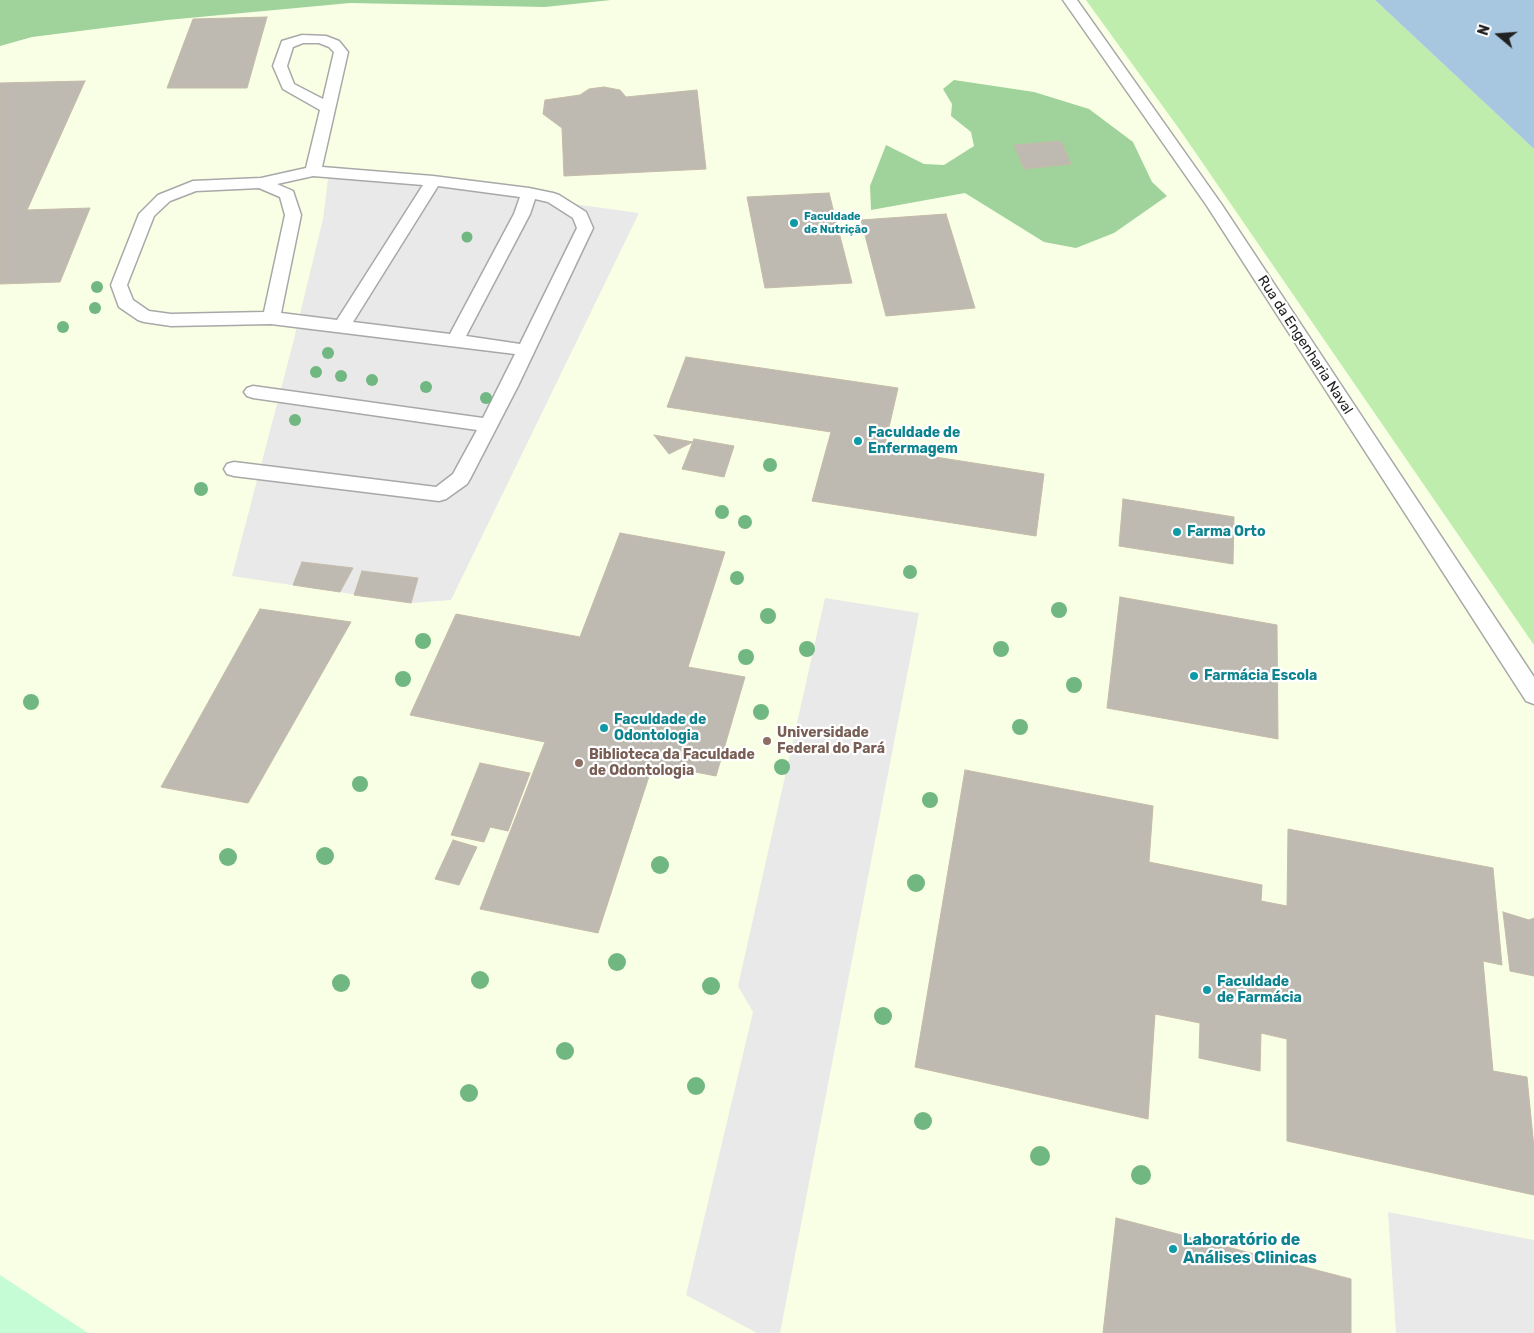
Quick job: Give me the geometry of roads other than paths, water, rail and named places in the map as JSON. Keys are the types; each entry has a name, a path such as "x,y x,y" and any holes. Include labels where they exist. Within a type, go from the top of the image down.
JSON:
{"lane":[{"name":"Rua da Engenharia Naval","path":"1070,0 1214,205 1534,695"},
{"path":"313,171 328,108 340,52 334,44 321,39 302,39 287,44 280,66 288,86 328,108"},
{"path":"234,469 439,494 460,479 525,351 585,228 580,215 553,198 529,193 432,181 313,171 261,184 193,186 164,198 147,214 119,285 125,303 144,316 171,320 271,318 510,347 525,351"},
{"path":"342,326 432,181"},
{"path":"261,184 287,194 293,215 271,318"},
{"path":"456,340 522,214 529,193"},
{"path":"253,392 488,425"}],"water":[{"path":"1375,0 1534,0 1534,149"}],"place":[{"name":"Faculdade de Nutrição","path":"794,223"},
{"name":"Faculdade de Enfermagem","path":"858,441"},
{"name":"Farma Orto","path":"1177,532"},
{"name":"Farmácia Escola","path":"1194,676"},
{"name":"Faculdade de Odontologia","path":"604,728"},
{"name":"Universidade Federal do Pará","path":"767,741"},
{"name":"Biblioteca da Faculdade de Odontologia","path":"579,763"},
{"name":"Faculdade de Farmácia","path":"1207,990"},
{"name":"Laboratório de Análises Clinicas","path":"1173,1249"}]}
